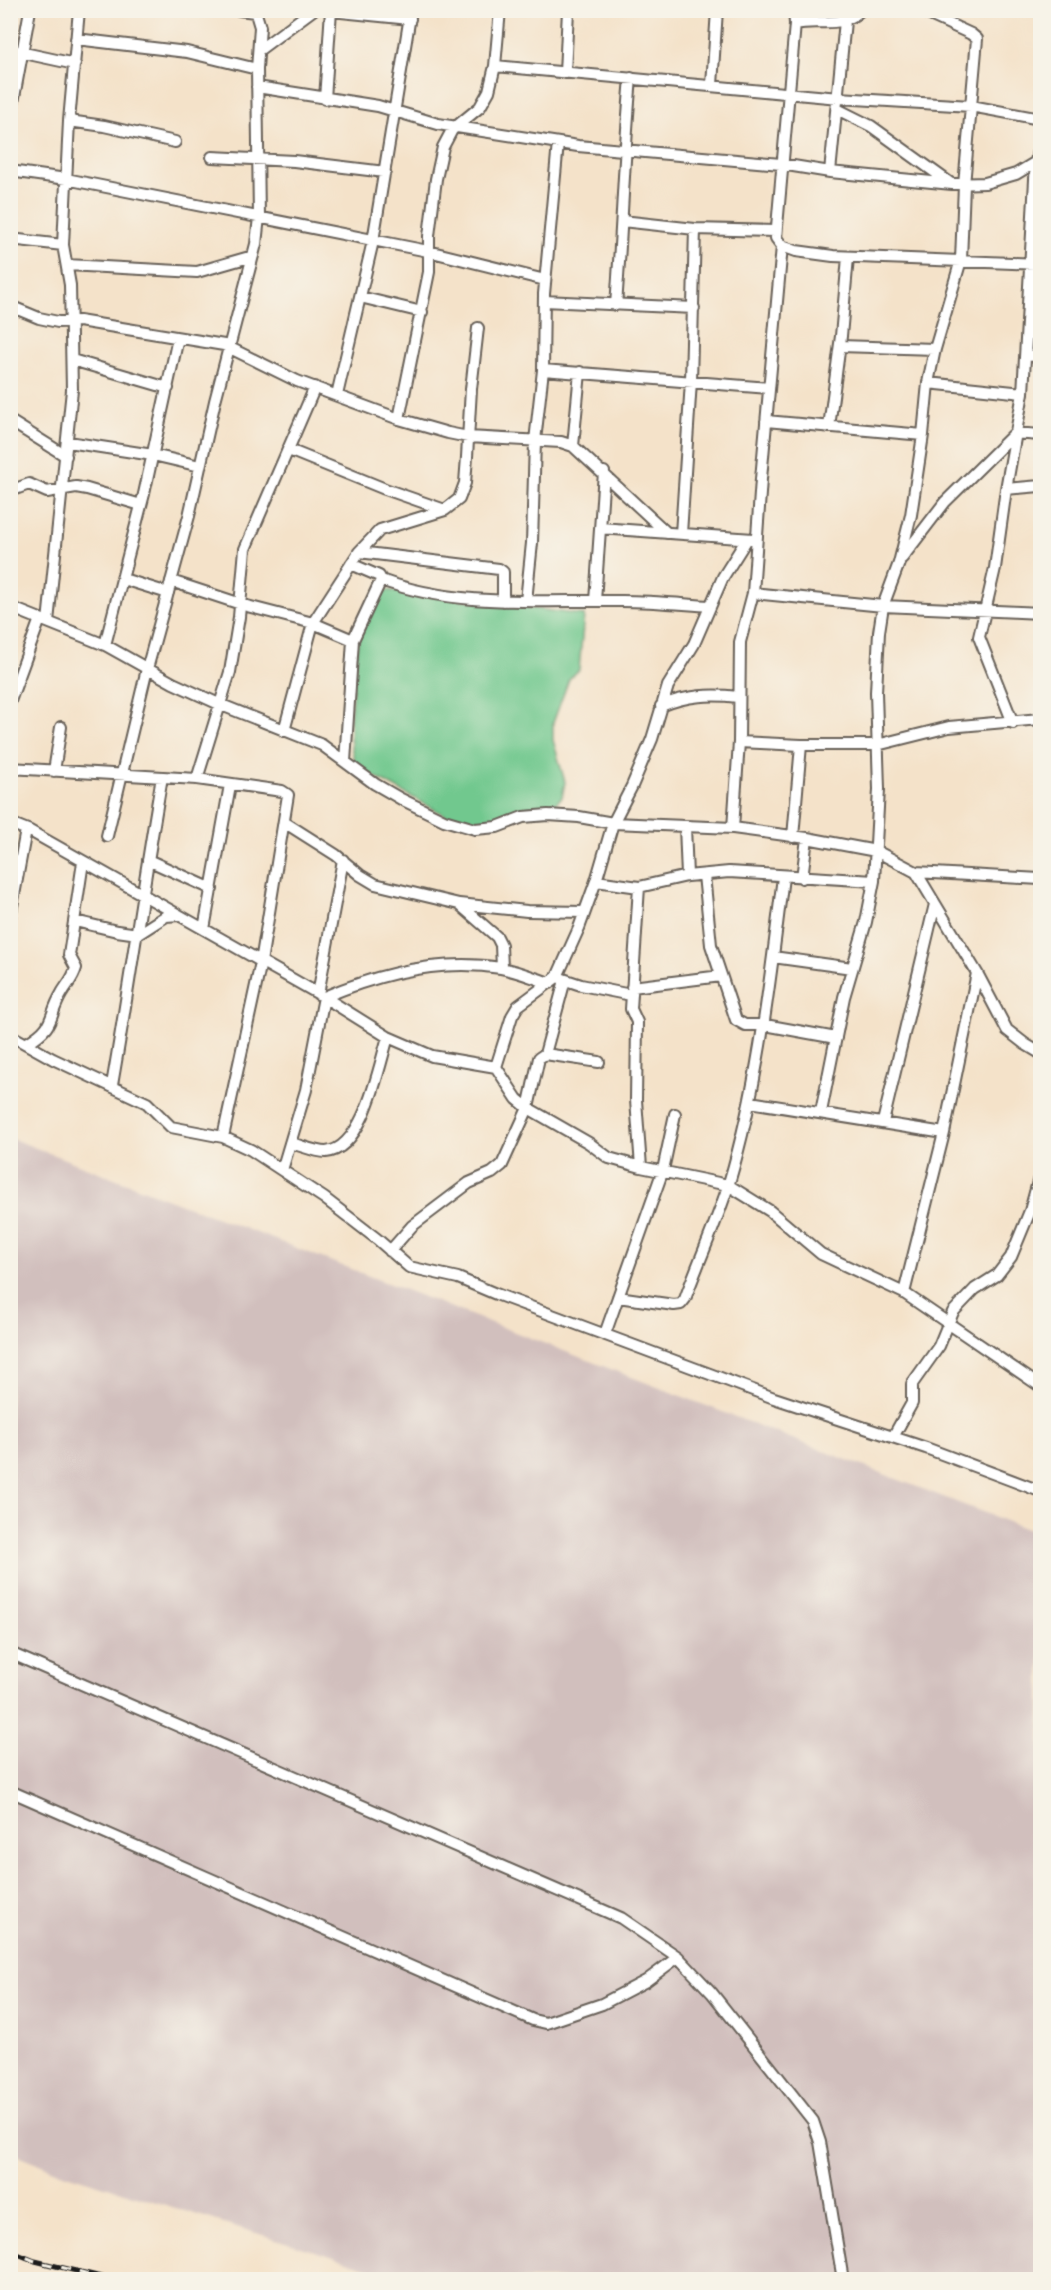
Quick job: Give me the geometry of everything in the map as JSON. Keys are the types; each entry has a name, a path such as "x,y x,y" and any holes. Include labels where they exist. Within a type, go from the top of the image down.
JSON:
{"street":[{"path":"10,119 16,51 30,10"},
{"path":"10,701 13,683 44,620 68,442 72,390 72,322 70,285 63,245 69,122 79,10"},
{"path":"107,836 147,669 189,516 215,401 253,256 260,217 256,69 260,27 255,11 239,10"},
{"path":"259,50 313,10"},
{"path":"399,419 429,272 428,251 436,179 443,147 452,130 480,107 489,91 495,66 500,10"},
{"path":"565,73 568,10"},
{"path":"712,86 717,10"},
{"path":"794,10 795,24 776,231 776,238 782,246 796,251 848,257 1036,264"},
{"path":"795,24 851,20 861,10"},
{"path":"821,1112 843,997 866,922 874,881 879,789 876,692 879,632 883,606 899,563 910,515 923,435 928,382 935,349 961,260 964,185 977,39 919,10"},
{"path":"325,99 331,11 410,15 373,240 337,395"},
{"path":"830,172 845,21"},
{"path":"76,39 186,52 256,69"},
{"path":"16,51 75,64"},
{"path":"495,66 788,92 838,103 970,106 1041,119"},
{"path":"616,304 624,149 631,78"},
{"path":"257,87 395,111 438,124 558,143 781,164 830,172 952,184 964,185 998,180 1016,174 1036,162"},
{"path":"838,103 952,184"},
{"path":"69,122 104,126 175,141"},
{"path":"1013,723 979,637 987,611 1023,393 1036,264 1038,189 1036,162 1041,139"},
{"path":"526,601 532,543 534,441 543,370 545,280 558,143"},
{"path":"212,157 333,164 385,172"},
{"path":"10,171 66,179 428,251 545,280"},
{"path":"622,222 695,229 776,231"},
{"path":"681,534 691,381 695,229"},
{"path":"10,239 63,245"},
{"path":"733,828 739,742 738,697 741,642 753,593 752,539 766,421 782,246"},
{"path":"67,264 197,272 253,256"},
{"path":"829,427 840,346 848,257"},
{"path":"360,297 422,312"},
{"path":"544,301 694,308"},
{"path":"10,306 39,318 65,323 79,321 230,347 270,369 399,419 468,437 561,442 573,446 667,532"},
{"path":"284,731 313,623 359,552 380,531 445,510 459,500 465,483 478,328"},
{"path":"105,645 141,505 178,338"},
{"path":"840,346 935,349"},
{"path":"1026,355 1041,356"},
{"path":"72,360 168,388"},
{"path":"543,370 769,388"},
{"path":"573,446 580,372"},
{"path":"928,382 1023,393"},
{"path":"197,779 230,672 245,549 290,450 315,387"},
{"path":"10,421 66,456"},
{"path":"766,421 923,435"},
{"path":"899,563 945,502 1016,433 1041,435"},
{"path":"68,442 153,454 200,466"},
{"path":"290,450 385,489 445,510"},
{"path":"595,601 604,472"},
{"path":"10,492 29,484 47,492 76,487 141,505"},
{"path":"1006,489 1041,486"},
{"path":"600,528 752,539"},
{"path":"545,1054 557,980 585,912 613,823 648,748 668,686 694,644 723,577 752,539"},
{"path":"359,552 499,569 504,576 503,601"},
{"path":"351,564 408,590 503,601 624,601 709,606"},
{"path":"123,579 168,593"},
{"path":"345,762 353,640 381,579"},
{"path":"171,581 313,623 353,640"},
{"path":"753,593 883,606 1041,613"},
{"path":"10,607 105,645 147,669 219,704 322,745 375,784 401,799 444,820 475,829 497,827 523,817 548,815 579,817 613,823 733,828 807,838 876,851 916,872 1041,879"},
{"path":"662,706 687,697 705,695 738,697"},
{"path":"739,742 877,745 949,727 1041,719"},
{"path":"54,771 61,727"},
{"path":"793,837 801,745"},
{"path":"10,768 197,779 282,791 288,795 261,962 223,1137"},
{"path":"112,1085 162,777"},
{"path":"204,929 231,785"},
{"path":"284,822 343,860 375,884 459,904 527,911 585,912"},
{"path":"10,823 321,995 387,1037 432,1056 496,1067 517,1099 528,1108 589,1143 609,1158 728,1185 770,1211 821,1254 904,1293 949,1326 1041,1386"},
{"path":"685,826 687,876"},
{"path":"10,917 26,830"},
{"path":"802,878 807,838"},
{"path":"148,860 212,889"},
{"path":"282,1170 306,1090 343,860"},
{"path":"27,1042 44,1032 49,1026 62,992 74,976 76,969 69,955 83,862"},
{"path":"596,881 639,886 687,876 729,872 874,881"},
{"path":"916,872 977,973 1007,1030 1041,1053"},
{"path":"704,875 711,945 736,1020 745,1025 765,1026 836,1038"},
{"path":"618,1297 681,1304 728,1185 750,1102 765,1026 783,877"},
{"path":"639,886 631,1009 637,1022 636,1100 641,1167"},
{"path":"459,904 497,937 501,945 502,968"},
{"path":"883,1122 935,904"},
{"path":"75,921 138,934 166,916 179,915"},
{"path":"773,957 852,968"},
{"path":"321,995 376,977 452,964 502,968 557,980 632,991 721,976"},
{"path":"904,1293 944,1133 977,973"},
{"path":"496,1067 512,1016 518,1006 557,980"},
{"path":"10,1035 27,1042 53,1059 147,1103 171,1127 223,1137 250,1150 324,1198 409,1268 458,1278 774,1398 893,1437 1041,1491"},
{"path":"290,1143 325,1152 336,1149 348,1139 368,1108 387,1037"},
{"path":"390,1251 412,1226 469,1183 492,1173 502,1165 528,1108 539,1058 545,1054 599,1062"},
{"path":"750,1102 944,1133"},
{"path":"605,1334 663,1170 675,1114"},
{"path":"893,1437 912,1403 912,1384 939,1346 953,1312 968,1295 997,1275 1011,1257 1030,1211 1041,1174"},
{"path":"10,1653 621,1917 678,1957 712,1993 813,2121 820,2142 843,2280"},
{"path":"10,1791 533,2020 546,2023 602,2004 646,1982 678,1957"}],"shaded area":[{"path":"10,1138 1040,1533 1040,2279 416,2279 395,2276 53,2170 11,2152"}],"green space":[{"path":"387,590 584,615 579,670 569,679 553,723 553,740 565,782 562,797 551,807 472,822 452,819 357,767 350,732 358,641 370,611 377,599"}],"railway":[{"path":"10,2251 35,2261 114,2280"}]}
